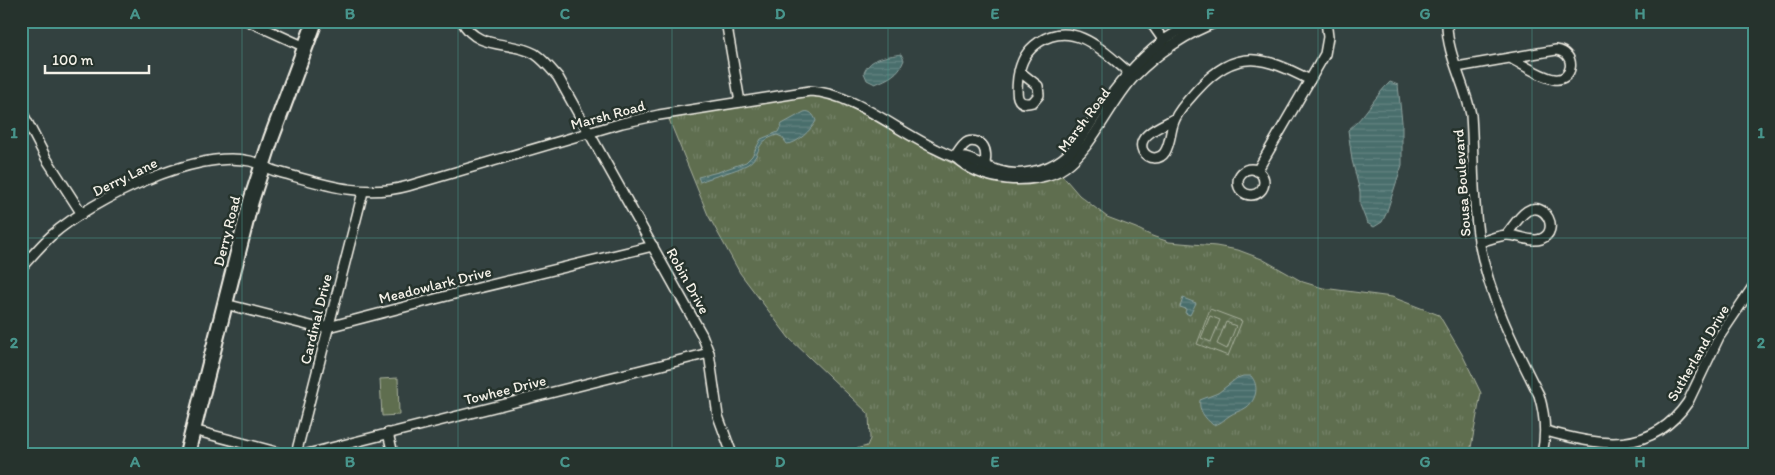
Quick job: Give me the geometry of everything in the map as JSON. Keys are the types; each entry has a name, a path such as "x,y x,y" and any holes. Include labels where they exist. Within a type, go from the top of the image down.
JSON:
{"main road":[{"name":"Derry Road","path":"187,454 251,201 315,21"}],"street":[{"path":"248,21 305,47"},
{"name":"Robin Drive","path":"462,21 471,33 491,44 526,50 536,54 558,77 702,335 709,353 718,416 732,454"},
{"path":"726,21 740,102"},
{"path":"1150,21 1166,44"},
{"name":"Marsh Road","path":"262,166 318,182 363,192 397,190 622,124 659,115 810,91 828,93 851,102 908,135 955,157 966,158 983,169 1013,174 1037,170 1057,162 1076,145 1132,75 1166,44 1199,21"},
{"name":"Marsh Road","path":"1166,44 1220,21"},
{"path":"1257,171 1325,54 1328,37 1326,21"},
{"name":"Sousa Boulevard","path":"1446,21 1449,44 1468,100 1471,115 1475,209 1479,242 1488,277 1510,338 1539,395 1546,431 1542,454"},
{"path":"1019,71 1022,59 1033,46 1048,37 1065,34 1088,41 1132,75"},
{"path":"1457,67 1556,50 1569,57 1571,66 1567,75 1562,78 1553,79 1510,58"},
{"path":"1174,119 1191,96 1213,74 1240,61 1271,62 1310,80"},
{"path":"21,110 50,165 82,214"},
{"path":"955,157 964,144 977,142 984,148 986,158 983,169"},
{"name":"Derry Lane","path":"21,268 52,235 82,214 147,179 181,167 219,160 249,161 262,166"},
{"name":"Cardinal Drive","path":"296,454 363,192"},
{"path":"1479,242 1506,235 1538,240 1547,235 1550,221 1546,213 1532,209 1523,215 1506,235"},
{"name":"Meadowlark Drive","path":"225,304 315,327 328,327 652,246"},
{"name":"Sutherland Drive","path":"1546,431 1593,443 1622,444 1646,438 1665,426 1681,412 1688,402 1719,337 1754,286"},
{"name":"Towhee Drive","path":"307,454 709,353"},
{"path":"193,430 284,454"},
{"path":"388,433 393,454"}],"green space":[{"path":"815,94 838,100 962,168 1061,174 1079,195 1107,217 1152,236 1169,242 1238,250 1262,259 1303,282 1323,288 1392,297 1439,315 1462,354 1481,393 1470,453 852,454 852,450 867,446 870,439 869,414 789,338 740,273 708,215 668,117"},
{"path":"1210,309 1242,321 1228,356 1197,344"},
{"path":"1210,316 1220,320 1211,342 1201,338"},
{"path":"1226,322 1236,326 1227,349 1217,344"},
{"path":"398,378 399,415 382,416 380,379"}],"water":[{"path":"901,54 904,60 902,65 892,75 875,84 867,80 864,73 870,64 884,57"},
{"path":"1390,82 1398,85 1402,122 1402,165 1386,214 1382,222 1374,227 1367,223 1360,205 1360,192 1352,160 1348,130 1360,119"},
{"path":"804,112 812,114 816,121 799,139 787,144 782,137 777,135 769,138 764,141 756,156 748,164 700,182 698,177 746,162 752,156 761,139 778,132 782,124"},
{"path":"1183,298 1196,303 1190,315 1185,313 1186,309 1180,307"},
{"path":"1251,376 1254,380 1256,392 1253,400 1245,408 1220,423 1213,425 1203,414 1200,400 1218,393 1237,378"}]}
